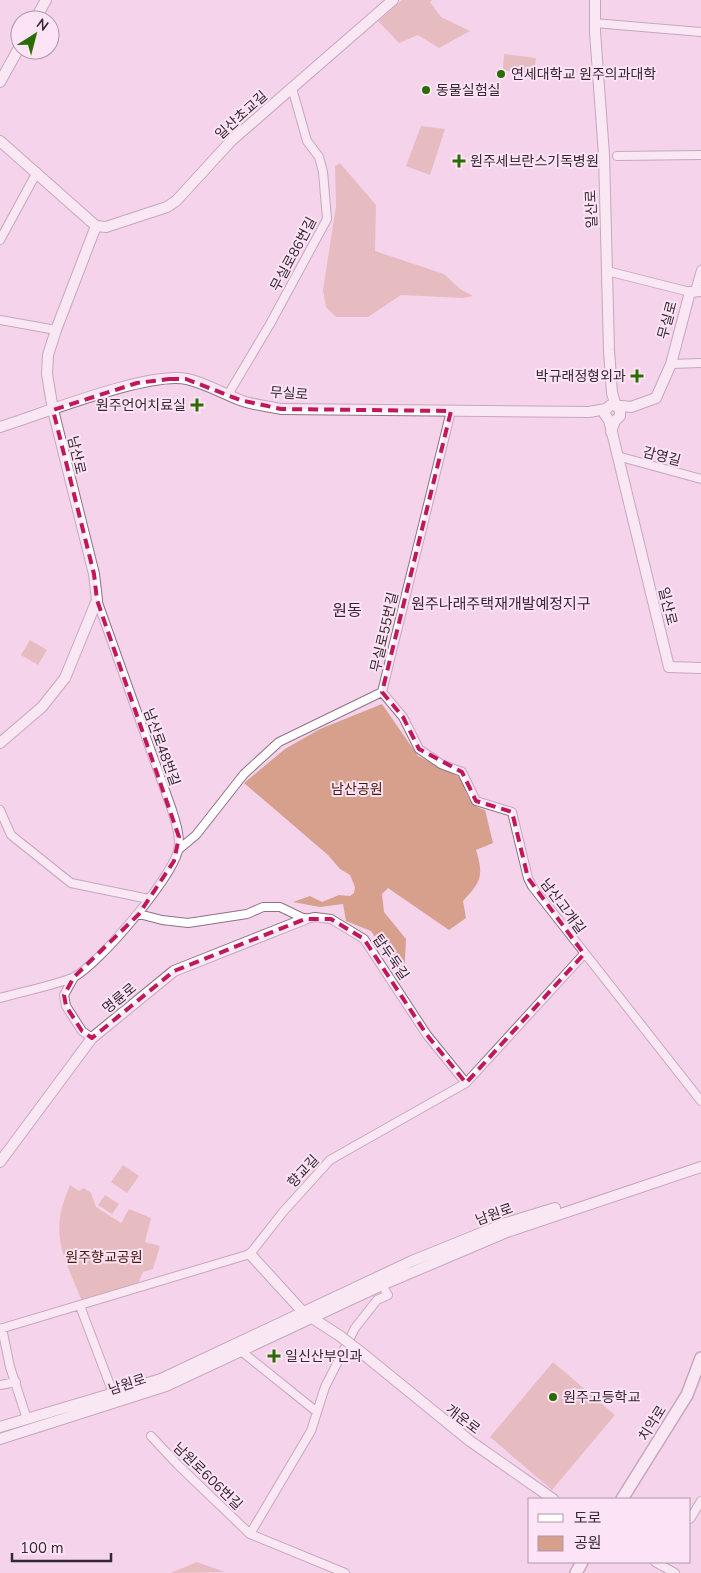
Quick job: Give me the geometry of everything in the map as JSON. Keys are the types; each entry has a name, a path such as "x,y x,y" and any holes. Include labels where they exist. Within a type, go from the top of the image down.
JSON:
{"main road":[{"name":"치악로","path":"623,1498 687,1395 701,1358"}],"street":[{"name":"일산초교길","path":"96,226 106,227 167,207 176,201 231,141 393,0"},
{"name":"일산로","path":"595,0 594,23 604,155 612,393 611,433 669,668 701,668"},
{"path":"594,23 701,32"},
{"path":"0,82 12,60"},
{"name":"무실로86번길","path":"229,393 270,324 327,219 326,190 321,164 319,157 306,141 292,88"},
{"path":"0,141 96,226"},
{"path":"617,156 701,155"},
{"path":"0,240 37,172"},
{"name":"남산로","path":"0,743 42,708 57,691 65,678 97,600 94,574 52,410 47,374 48,355 56,330 96,226"},
{"path":"607,270 695,291 701,270"},
{"name":"무실로","path":"0,427 137,383 169,378 186,379 229,393 240,400 280,408 612,413 656,398 671,364 695,291"},
{"path":"0,320 56,330"},
{"path":"671,364 701,363"},
{"name":"무실로55번길","path":"178,850 196,835 244,774 279,742 382,692 451,410"},
{"name":"감영길","path":"617,456 701,479"},
{"name":"남산로48번길","path":"97,600 172,810 179,837 178,850"},
{"name":"남산고개길","path":"382,692 403,717 419,749 441,764 462,772 476,801 512,812 528,878 584,954 701,1101"},
{"path":"0,810 11,835 71,883 149,899"},
{"path":"92,1038 82,1031 66,1006 64,995 74,977 95,960 139,914 174,861 178,850"},
{"name":"탑두둑길","path":"139,914 162,920 188,923 247,914 262,907 280,907 305,919 315,917 331,919 364,939 427,1036 466,1084"},
{"name":"명륜로","path":"0,1162 92,1038 174,971 305,919"},
{"name":"향교길","path":"250,1254 283,1212 330,1160 466,1084 584,954"},
{"path":"0,998 74,977"},
{"name":"남원로","path":"0,1427 113,1393 163,1382 303,1312 412,1261 506,1223 701,1161"},
{"name":"남원로","path":"0,1439 163,1382 241,1351 382,1285 506,1232 701,1167"},
{"path":"27,1419 1,1329 250,1254 303,1312 312,1319"},
{"path":"241,1351 317,1412 325,1387 355,1328 377,1300 388,1295 382,1285"},
{"path":"80,1306 113,1393"},
{"name":"개운로","path":"312,1319 340,1336 362,1353 463,1436 552,1498"},
{"path":"0,1386 16,1382"},
{"name":"남원로606번길","path":"250,1534 311,1430 317,1412"},
{"name":"남원로606번길","path":"151,1436 173,1460 250,1534 345,1573"},
{"path":"691,1517 701,1501"},
{"path":"656,1573 660,1563 674,1573"}],"highlighted area":[{"path":"186,379 240,400 281,409 451,411 382,692 403,717 419,749 462,772 476,801 512,812 528,878 584,954 466,1083 427,1035 364,939 331,919 305,919 174,971 92,1038 82,1031 66,1006 64,995 74,977 139,914 174,861 179,837 97,600 94,574 53,410 137,383"}],"green space":[{"path":"402,0 432,0 430,2 441,17 470,31 439,48 418,35 399,43 378,21"},
{"path":"504,54 536,58 534,74 503,70"},
{"path":"421,126 445,129 430,175 406,166"},
{"path":"340,163 376,205 375,251 444,274 460,289 473,296 463,298 401,295 368,317 336,317 326,307 323,290 336,206 335,166"},
{"path":"30,640 47,650 38,665 21,655"},
{"name":"남산공원","path":"382,704 418,756 461,778 466,793 475,806 485,810 493,843 476,850 480,873 474,889 463,901 466,918 449,930 388,888 382,894 384,912 406,939 404,979 371,931 346,921 343,904 320,907 293,902 310,896 322,902 339,895 350,896 354,893 355,887 350,875 340,869 328,855 244,783 285,749 320,729"},
{"path":"123,1165 139,1176 127,1193 111,1182"},
{"name":"원주향교공원","path":"70,1185 79,1191 84,1188 91,1193 96,1207 121,1223 129,1209 151,1218 145,1242 160,1246 153,1269 143,1272 137,1286 85,1301 81,1299 68,1268 59,1230 60,1217"},
{"path":"105,1195 119,1204 112,1214 98,1205"},
{"path":"553,1362 615,1415 552,1490 490,1437"},
{"path":"197,1562 225,1572 171,1573"}],"place":[{"name":"연세대학교 원주의과대학","path":"501,74"},
{"name":"동물실험실","path":"426,90"},
{"name":"원주세브란스기독병원","path":"459,161"},
{"name":"박규래정형외과","path":"637,376"},
{"name":"원주언어치료실","path":"197,405"},
{"name":"일신산부인과","path":"274,1356"},
{"name":"원주고등학교","path":"553,1397"}],"district":[{"name":"원주나래주택재개발예정지구","path":"501,604"},
{"name":"원동","path":"347,610"}]}
